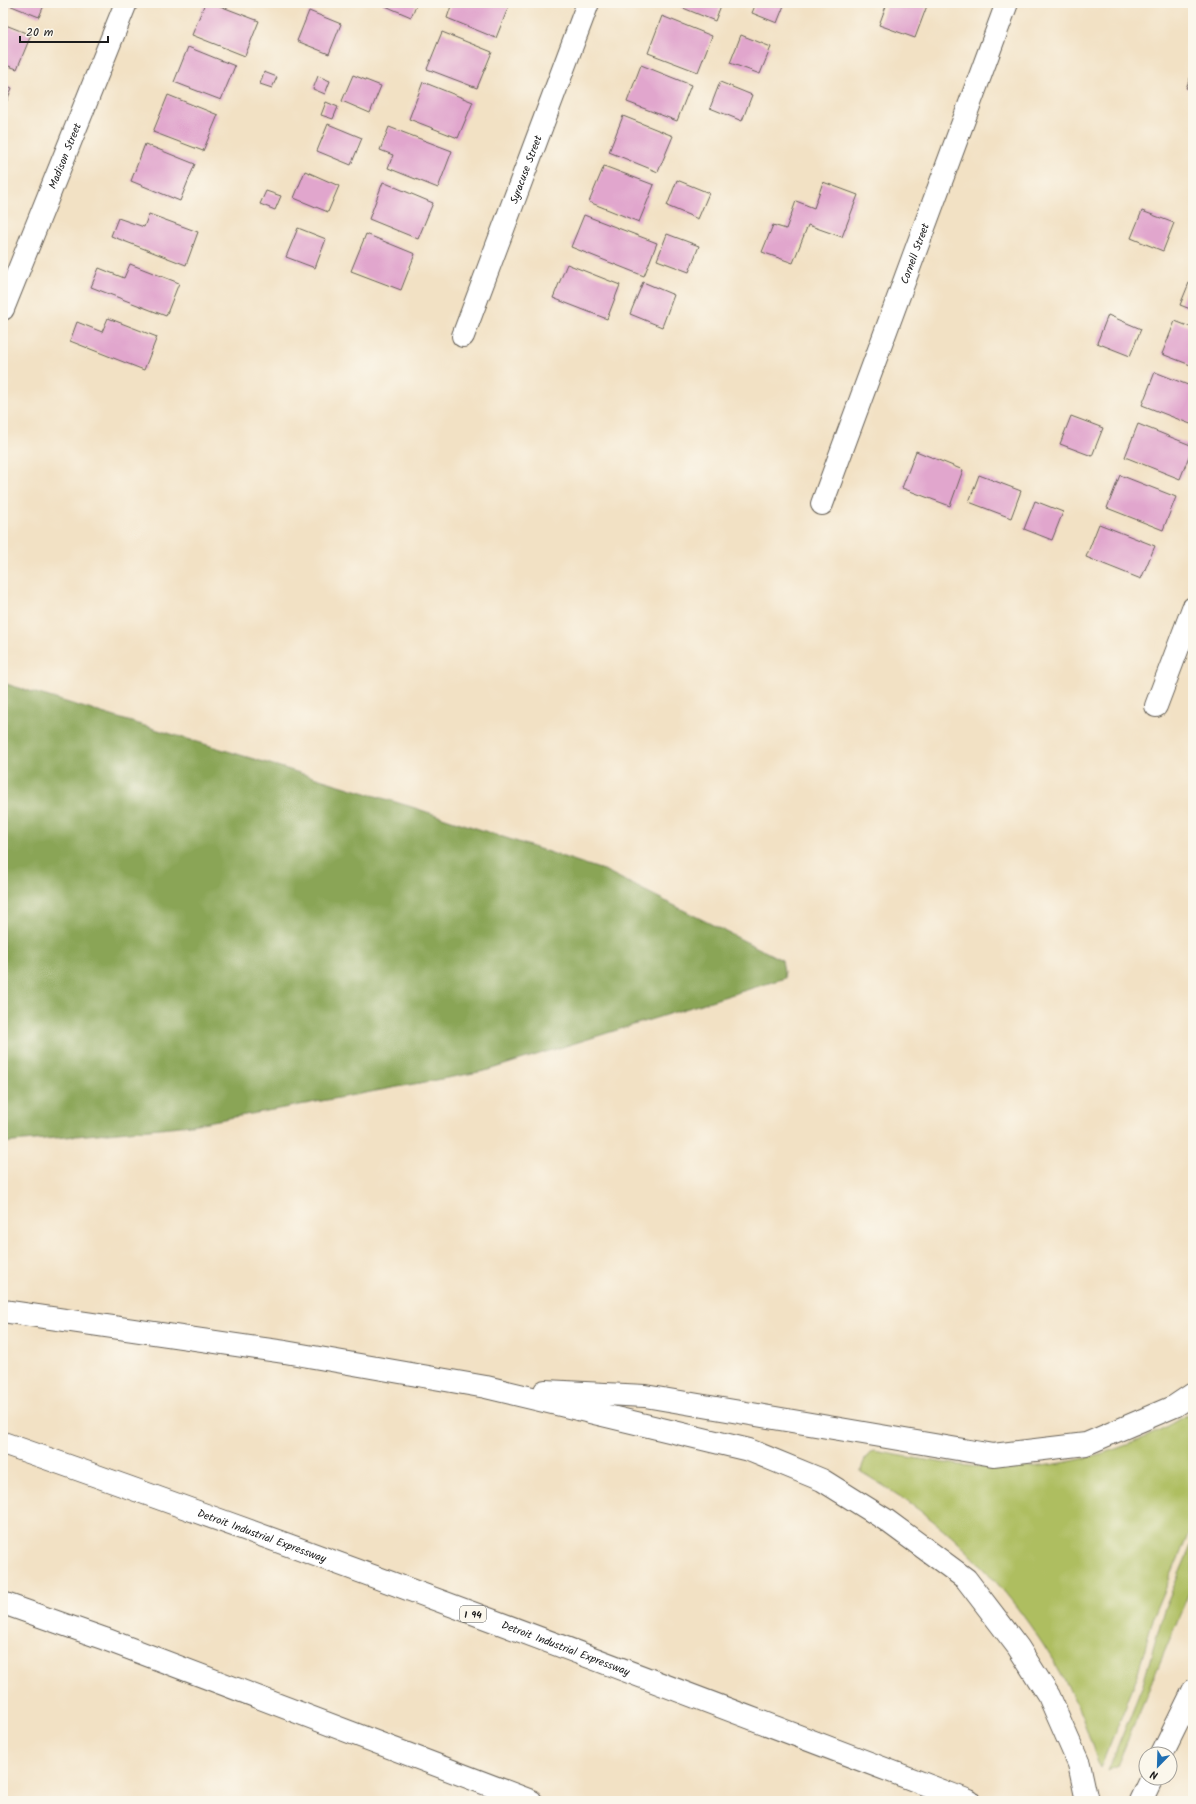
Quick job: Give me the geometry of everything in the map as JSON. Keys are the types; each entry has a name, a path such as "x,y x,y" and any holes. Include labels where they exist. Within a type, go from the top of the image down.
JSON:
{"main road":[{"name":"Madison Street","path":"3,309 126,3"},
{"name":"Syracuse Street","path":"463,336 588,3"},
{"name":"Cornell Street","path":"822,504 1007,3"},
{"path":"1156,706 1193,608"},
{"path":"3,1311 285,1352 486,1387 749,1450 822,1480 886,1520 966,1580 1018,1647 1049,1696 1079,1764 1087,1801"},
{"path":"486,1387 645,1396 992,1455 1086,1444 1175,1406 1193,1394"},
{"name":"Detroit Industrial Expressway","path":"3,1443 126,1486 477,1615 970,1801"},
{"path":"3,1603 105,1639 531,1801"},
{"path":"1166,1746 1193,1691"},
{"path":"1141,1801 1148,1786"},
{"path":"1152,1801 1155,1786"}],"green space":[{"path":"3,683 412,807 606,871 782,960 785,978 485,1071 191,1125 3,1143"},
{"path":"1193,1411 1193,1523 1154,1616 1136,1680 1101,1768 1079,1710 1064,1680 1037,1635 1005,1593 970,1554 930,1518 885,1486 861,1472 863,1463 866,1457 873,1451 939,1462 989,1468 1030,1467 1055,1464 1103,1453 1127,1445 1172,1424"},
{"path":"1193,1541 1193,1583 1117,1766 1108,1771 1143,1684 1165,1607"}],"building":[{"path":"4,3 45,3 39,17"},
{"path":"205,3 212,3 259,21 245,56 192,35"},
{"path":"384,3 417,3 411,17 383,5"},
{"path":"452,3 510,3 496,38 447,18"},
{"path":"671,3 722,3 715,21"},
{"path":"756,3 785,3 777,23 752,13"},
{"path":"879,3 928,3 915,38 879,25 886,6"},
{"path":"309,11 341,24 329,54 297,41"},
{"path":"662,16 712,36 698,72 648,53"},
{"path":"3,24 31,35 17,69 3,64"},
{"path":"442,32 492,52 477,88 427,69"},
{"path":"741,35 771,47 760,74 730,63"},
{"path":"188,47 235,66 221,100 174,82"},
{"path":"641,65 691,85 677,121 627,102"},
{"path":"1193,71 1193,90 1186,88"},
{"path":"264,72 277,77 272,88 260,84"},
{"path":"353,75 381,86 370,113 342,101"},
{"path":"318,76 330,81 325,94 313,89"},
{"path":"423,82 473,102 458,138 409,119"},
{"path":"720,82 752,95 742,121 710,108"},
{"path":"3,84 12,88 3,110"},
{"path":"168,95 218,115 203,151 153,132"},
{"path":"326,102 338,107 333,119 321,115"},
{"path":"623,116 673,136 658,172 609,152"},
{"path":"328,124 362,138 351,165 317,151"},
{"path":"389,127 452,151 438,188 388,168 393,155 380,150"},
{"path":"145,144 195,164 180,201 131,181"},
{"path":"604,166 654,185 639,222 589,202"},
{"path":"305,171 339,186 328,212 294,198"},
{"path":"677,180 709,193 698,219 667,206"},
{"path":"383,182 433,203 418,239 369,219"},
{"path":"823,182 858,195 842,237 808,225 793,263 762,252 773,225 786,229 796,201 814,208"},
{"path":"266,191 281,196 275,210 260,204"},
{"path":"1142,211 1174,223 1163,251 1131,238"},
{"path":"149,214 198,232 186,265 111,236 118,218 144,227"},
{"path":"584,215 657,243 644,276 571,247"},
{"path":"298,228 326,239 315,268 286,257"},
{"path":"366,234 415,254 401,290 351,271"},
{"path":"667,234 699,246 689,272 657,260"},
{"path":"130,264 179,283 166,316 91,287 99,268 124,278"},
{"path":"567,264 620,285 607,319 553,298"},
{"path":"1193,273 1193,310 1180,305"},
{"path":"643,282 674,295 662,327 630,314"},
{"path":"1108,315 1141,329 1130,356 1097,343"},
{"path":"108,318 157,337 144,370 70,341 77,322 102,332"},
{"path":"1175,321 1193,328 1193,366 1162,354"},
{"path":"1155,372 1193,387 1193,425 1142,405"},
{"path":"1071,416 1103,428 1092,456 1060,444"},
{"path":"1138,424 1193,446 1180,479 1125,457"},
{"path":"916,451 963,470 950,506 902,488"},
{"path":"979,475 1021,491 1011,518 969,502"},
{"path":"1120,475 1176,497 1163,530 1107,508"},
{"path":"1035,501 1063,512 1052,540 1024,529"},
{"path":"1099,524 1155,546 1141,579 1086,557"}]}
